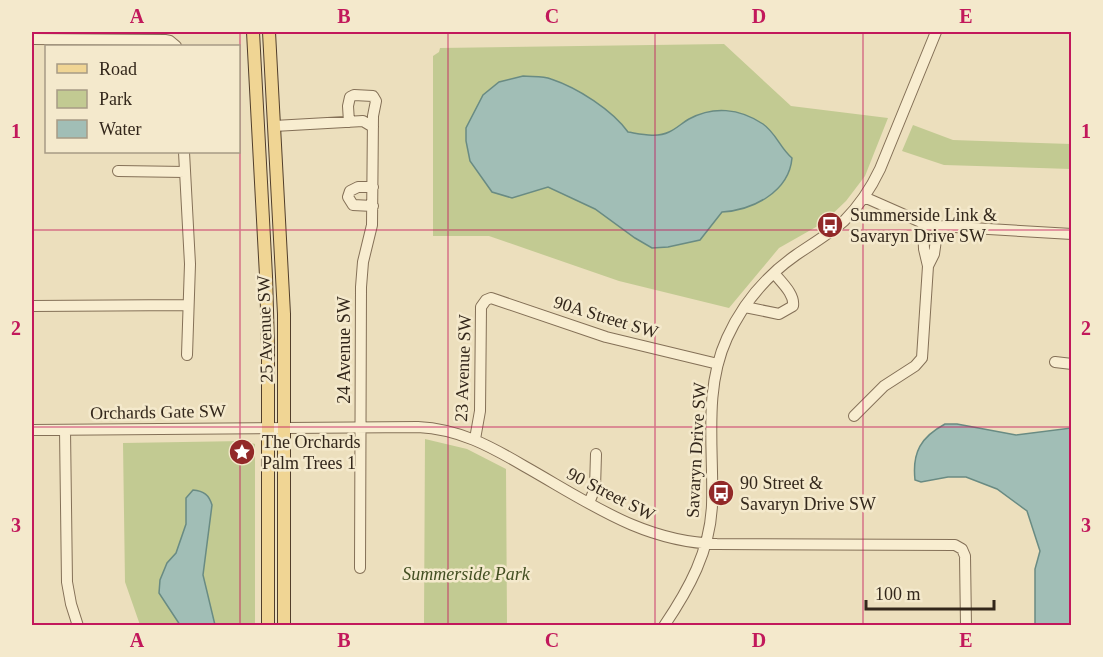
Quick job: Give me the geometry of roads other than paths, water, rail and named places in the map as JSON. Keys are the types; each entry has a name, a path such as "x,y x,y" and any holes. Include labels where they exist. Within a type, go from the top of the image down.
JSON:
{"main road":[{"name":"25 Avenue SW","path":"253,32 266,276 268,626"},
{"name":"25 Avenue SW","path":"269,32 284,314 284,626"}],"street":[{"name":"Savaryn Drive SW","path":"664,626 691,584 705,544 712,506 712,410 718,364 725,342 745,307 774,273 835,228 864,197 880,169 936,32"},
{"path":"32,39 165,40 175,45"},
{"name":"24 Avenue SW","path":"349,122 350,97 354,94 371,95 376,101 373,128 373,206 361,287 360,568"},
{"path":"274,126 366,121 373,128"},
{"path":"184,153 190,248 187,355"},
{"path":"118,171 185,172"},
{"path":"373,187 355,188 350,191 348,197 353,204 373,206"},
{"path":"864,197 923,223 938,226 1071,234"},
{"path":"854,416 884,386 915,366 922,358 928,266 924,249 923,223"},
{"path":"928,266 934,254 938,226"},
{"path":"745,307 779,314 793,306 794,301 791,295 774,273"},
{"name":"90A Street SW","path":"486,300 500,299 606,337 718,364"},
{"name":"23 Avenue SW","path":"475,439 480,411 481,307 486,300"},
{"path":"32,306 188,305"},
{"path":"1054,362 1071,364"},
{"name":"Orchards Gate SW","path":"32,430 285,428"},
{"name":"90 Street SW","path":"285,428 438,428 475,439 644,531 679,541 705,544 955,545 962,549 965,556 966,626"},
{"path":"65,430 67,582 78,626"},
{"path":"589,503 595,488 596,454"}],"water":[{"path":"523,76 548,78 572,88 604,108 628,132 649,135 664,134 689,119 707,112 726,111 745,115 763,124 792,158 789,170 777,190 768,197 746,208 722,212 700,240 668,247 652,248 595,209 548,187 512,198 492,192 470,161 466,128 483,95 499,82"},
{"path":"945,424 957,424 1016,435 1071,428 1071,625 1035,625 1035,569 1040,551 1027,511 997,489 966,477 948,477 921,482 915,480 915,461 920,446 930,434"},
{"path":"193,490 206,494 212,505 203,575 215,625 180,625 159,593 160,580 167,563 176,553 186,524 186,498"}],"place":[{"name":"Summerside Link & Savaryn Drive SW","path":"830,225"},
{"name":"The Orchards Palm Trees 1","path":"242,452"},
{"name":"90 Street & Savaryn Drive SW","path":"721,493"}],"park label":[{"name":"Summerside Park","path":"466,574"}]}
